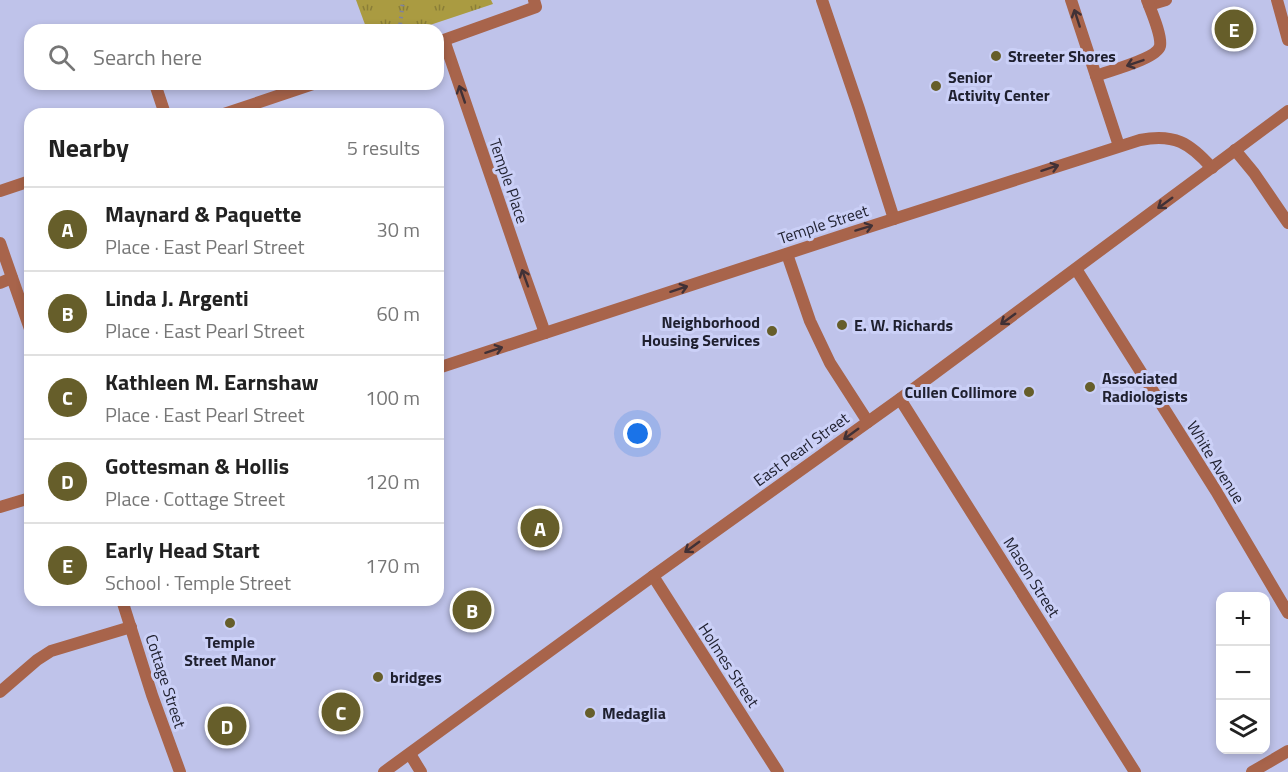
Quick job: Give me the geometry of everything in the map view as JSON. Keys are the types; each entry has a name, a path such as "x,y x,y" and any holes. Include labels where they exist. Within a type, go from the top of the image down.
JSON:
{"street":[{"path":"444,40 536,7 534,0"},
{"path":"822,0 894,219"},
{"path":"1071,0 1119,146"},
{"path":"1096,76 1145,59 1158,51 1159,37 1148,3 1166,0"},
{"path":"1276,0 1288,40"},
{"name":"Temple Place","path":"444,49 545,333"},
{"path":"157,90 163,108"},
{"path":"242,108 295,90"},
{"path":"1288,111 1235,150 1254,173 1288,223"},
{"name":"Temple Street","path":"444,366 1148,138 1166,138 1194,149 1212,168"},
{"name":"East Pearl Street","path":"384,772 652,576 900,399 1235,150"},
{"path":"0,191 24,183"},
{"path":"0,243 6,280 24,317"},
{"path":"787,254 810,321 830,363 868,422"},
{"name":"White Avenue","path":"1076,269 1216,491 1288,613"},
{"name":"Mason Street","path":"900,399 1135,772"},
{"path":"0,507 24,500"},
{"name":"Holmes Street","path":"652,576 778,772"},
{"name":"Cottage Street","path":"124,606 152,695 180,772"},
{"path":"0,692 51,651 131,627"},
{"path":"1252,772 1288,751"},
{"path":"410,754 422,772"}],"path":[{"path":"400,24 403,0"}],"green space":[{"path":"356,0 491,0 493,4 433,24 365,24"}],"place":[{"name":"Early Head Start","path":"1234,29"},
{"name":"Streeter Shores","path":"996,56"},
{"name":"Senior Activity Center","path":"936,86"},
{"name":"E. W. Richards","path":"842,325"},
{"name":"Neighborhood Housing Services","path":"772,331"},
{"name":"Associated Radiologists","path":"1090,387"},
{"name":"Cullen Collimore","path":"1029,392"},
{"name":"Maynard & Paquette","path":"540,528"},
{"name":"Linda J. Argenti","path":"472,610"},
{"name":"Temple Street Manor","path":"230,623"},
{"name":"bridges","path":"378,677"},
{"name":"Kathleen M. Earnshaw","path":"341,712"},
{"name":"Medaglia","path":"590,713"},
{"name":"Gottesman & Hollis","path":"227,726"}]}
